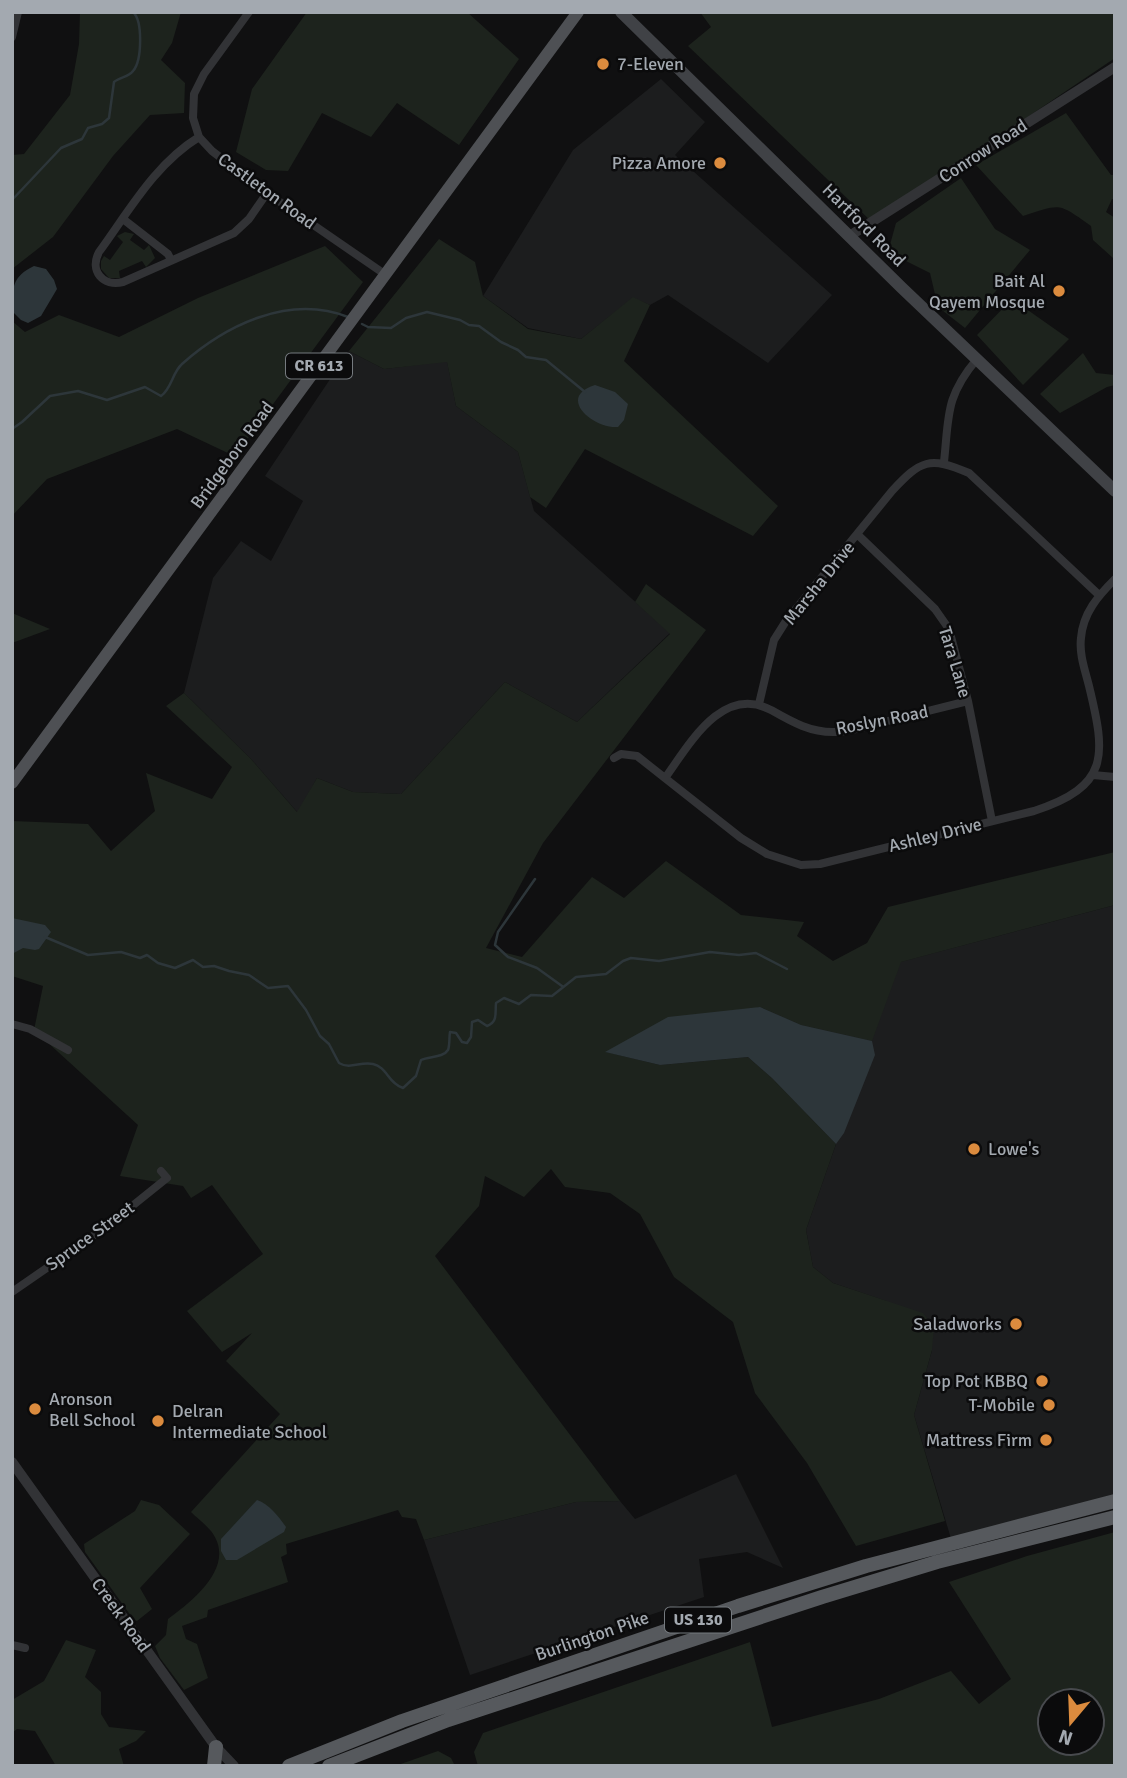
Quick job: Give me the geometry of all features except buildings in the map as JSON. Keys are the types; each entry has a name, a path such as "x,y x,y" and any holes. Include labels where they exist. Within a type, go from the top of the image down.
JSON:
{"highway":[{"name":"Burlington Pike","path":"289,1766 402,1721 738,1606 878,1563 1115,1501"},
{"name":"Burlington Pike","path":"329,1766 447,1720 822,1597 937,1562 1113,1518"},
{"path":"214,1766 216,1747"}],"main road":[{"name":"Bridgeboro Road","path":"12,783 578,12"},
{"name":"Hartford Road","path":"621,12 1115,491"}],"street":[{"path":"12,37 18,12"},
{"path":"249,12 204,74 194,94 193,118 199,137 169,159 95,260 95,269 103,280 120,284 234,233 249,219 267,193"},
{"name":"Conrow Road","path":"851,235 1115,67"},
{"name":"Castleton Road","path":"199,137 212,151 267,193 386,275"},
{"path":"123,219 168,254 171,260"},
{"path":"977,359 954,391 950,403 944,462 969,473 1099,595"},
{"name":"Marsha Drive","path":"759,704 774,640 786,621 908,474 932,462 944,462"},
{"name":"Tara Lane","path":"858,535 935,610 949,629 968,701 992,821"},
{"path":"1115,579 1087,612 1081,637 1081,655 1099,743 1098,760 1093,775 1115,777"},
{"name":"Roslyn Road","path":"759,704 803,727 837,732 968,701"},
{"path":"665,778 696,735 713,717 743,704 759,704"},
{"name":"Ashley Drive","path":"614,758 621,754 637,756 741,838 767,855 801,865 820,864 1061,802 1086,785 1093,775"},
{"path":"12,1024 30,1029 68,1050"},
{"name":"Spruce Street","path":"12,1292 106,1227 164,1174"},
{"name":"Creek Road","path":"12,1462 216,1747 234,1766"},
{"path":"12,1483 22,1476"},
{"path":"12,1645 25,1648"}],"shaded area":[{"path":"80,12 181,12 172,43 161,60 185,83 184,113 150,115 113,156 53,237 12,269 12,155 24,154 70,95 79,44"},
{"path":"307,12 467,12 519,59 459,145 397,103 371,137 322,113 288,171 266,170 236,152 252,89"},
{"path":"700,12 1115,12 1115,58 872,222 688,46 711,27"},
{"path":"661,79 705,122 675,155 832,295 768,363 668,295 650,305 633,298 581,339 528,328 483,296 573,150"},
{"path":"1066,113 1111,175 1115,175 1115,200 1112,199 1106,212 1115,218 1113,258 1093,240 1091,226 1065,209 1053,208 1023,216 976,165"},
{"path":"961,178 995,229 1030,250 965,328 938,307 930,273 888,252 896,223"},
{"path":"125,232 134,234 130,240 144,250 149,245 155,258 146,267 142,261 119,271 120,278 109,278 101,269 101,261 104,256 110,260 123,242 117,236"},
{"path":"439,239 475,262 483,296 528,329 581,339 633,297 650,305 624,361 778,506 753,536 585,449 546,508 530,497 518,452 456,406 447,362 384,369 349,351"},
{"path":"325,246 363,282 240,449 230,454 177,429 47,479 12,516 12,321 25,332 59,315 119,337 198,298"},
{"path":"34,266 46,269 57,289 41,316 28,323 12,311 12,296 17,279"},
{"path":"1012,299 1069,339 1023,385 977,335"},
{"path":"349,351 384,369 447,361 456,406 518,452 534,511 670,633 577,722 505,682 401,794 353,792 317,778 298,813 251,759 184,693 213,578 241,541 271,561 303,501 265,476"},
{"path":"1083,353 1096,373 1115,375 1115,385 1060,413 1040,394"},
{"path":"595,385 615,392 628,404 624,420 618,427 598,423 582,411 579,397 584,390"},
{"path":"646,584 706,630 543,843 486,948 522,957 592,877 624,898 666,861 741,915 804,922 797,936 833,961 867,943 888,907 1115,852 1115,905 901,962 872,1041 801,1025 760,1007 606,1052 660,1065 748,1057 836,1144 806,1230 813,1267 833,1283 923,1313 934,1327 932,1350 914,1415 945,1521 856,1546 807,1463 755,1393 733,1322 674,1277 640,1214 610,1193 565,1187 551,1169 524,1197 485,1176 479,1206 435,1256 620,1501 576,1502 424,1540 416,1519 402,1517 398,1510 286,1544 287,1554 281,1557 288,1582 208,1610 207,1617 182,1626 186,1639 197,1644 208,1678 184,1690 160,1658 155,1646 166,1635 168,1619 189,1603 216,1569 218,1544 211,1531 191,1512 280,1414 226,1361 252,1333 222,1352 187,1311 263,1254 212,1185 191,1198 183,1186 120,1176 138,1125 34,1030 43,986 12,976 12,821 88,824 111,851 155,811 146,773 212,799 232,767 166,706 184,693 251,759 297,812 317,778 353,792 401,794 505,682 577,722 670,634 635,602"},
{"path":"12,613 50,629 12,643"},
{"path":"1115,905 1115,1501 952,1542 914,1415 932,1350 886,1301 833,1283 813,1267 806,1230 836,1144 748,1057 660,1065 760,1007 900,962"},
{"path":"12,918 45,925 51,932 39,949 23,948 12,954"},
{"path":"760,1007 801,1025 872,1041 875,1055 844,1133 836,1144 748,1057 660,1065 605,1052 668,1017"},
{"path":"736,1474 783,1568 747,1552 699,1559 704,1597 470,1675 424,1540 576,1502 620,1501 635,1519"},
{"path":"141,1500 159,1505 190,1534 140,1588 152,1609 137,1621 85,1552 84,1544 135,1511"},
{"path":"257,1500 266,1504 277,1515 286,1527 284,1532 237,1560 226,1560 221,1551 221,1539"},
{"path":"1115,1532 1115,1766 478,1766 474,1752 483,1733 750,1642 772,1727 879,1699 951,1671 979,1704 1011,1679 949,1582 1027,1556"},
{"path":"66,1640 96,1650 85,1677 101,1692 101,1714 109,1727 146,1731 136,1741 119,1749 124,1766 56,1766 35,1731 17,1729 12,1733 12,1700 44,1681"},
{"path":"438,1751 451,1758 455,1766 395,1766"}],"waterway":[{"path":"12,200 61,148 82,139 88,128 102,124 109,118 114,82 131,73 138,59 140,32 133,12"},
{"path":"12,429 50,396 78,391 107,400 145,387 161,396 182,364 199,350 218,337 259,317 303,309 348,317"},
{"path":"362,324 368,327 391,328 406,318 427,312 460,320 479,326 526,357 546,360 585,392"},
{"path":"535,879 498,932 495,945 508,957 537,968 562,986"},
{"path":"45,937 88,955 121,952 140,958 147,955 158,963 175,968 193,960 203,967 214,966 249,975 268,988 288,986 306,1010 320,1036 329,1044 339,1063 348,1066 368,1063 378,1066 394,1083 403,1088 416,1076 421,1060 448,1050 450,1032 456,1033 462,1042 467,1043 471,1037 472,1022 478,1020 487,1026 491,1024 495,1017 496,1003 504,998 519,1004 531,995 552,996 576,977 606,974 631,958 659,961 710,952 739,955 756,953 787,969"}],"place":[{"name":"7-Eleven","path":"603,64"},
{"name":"Pizza Amore","path":"720,163"},
{"name":"Bait Al Qayem Mosque","path":"1059,291"},
{"name":"Lowe's","path":"974,1149"},
{"name":"Saladworks","path":"1016,1324"},
{"name":"Top Pot KBBQ","path":"1042,1381"},
{"name":"T-Mobile","path":"1049,1405"},
{"name":"Aronson Bell School","path":"35,1409"},
{"name":"Delran Intermediate School","path":"158,1421"},
{"name":"Mattress Firm","path":"1046,1440"}]}
